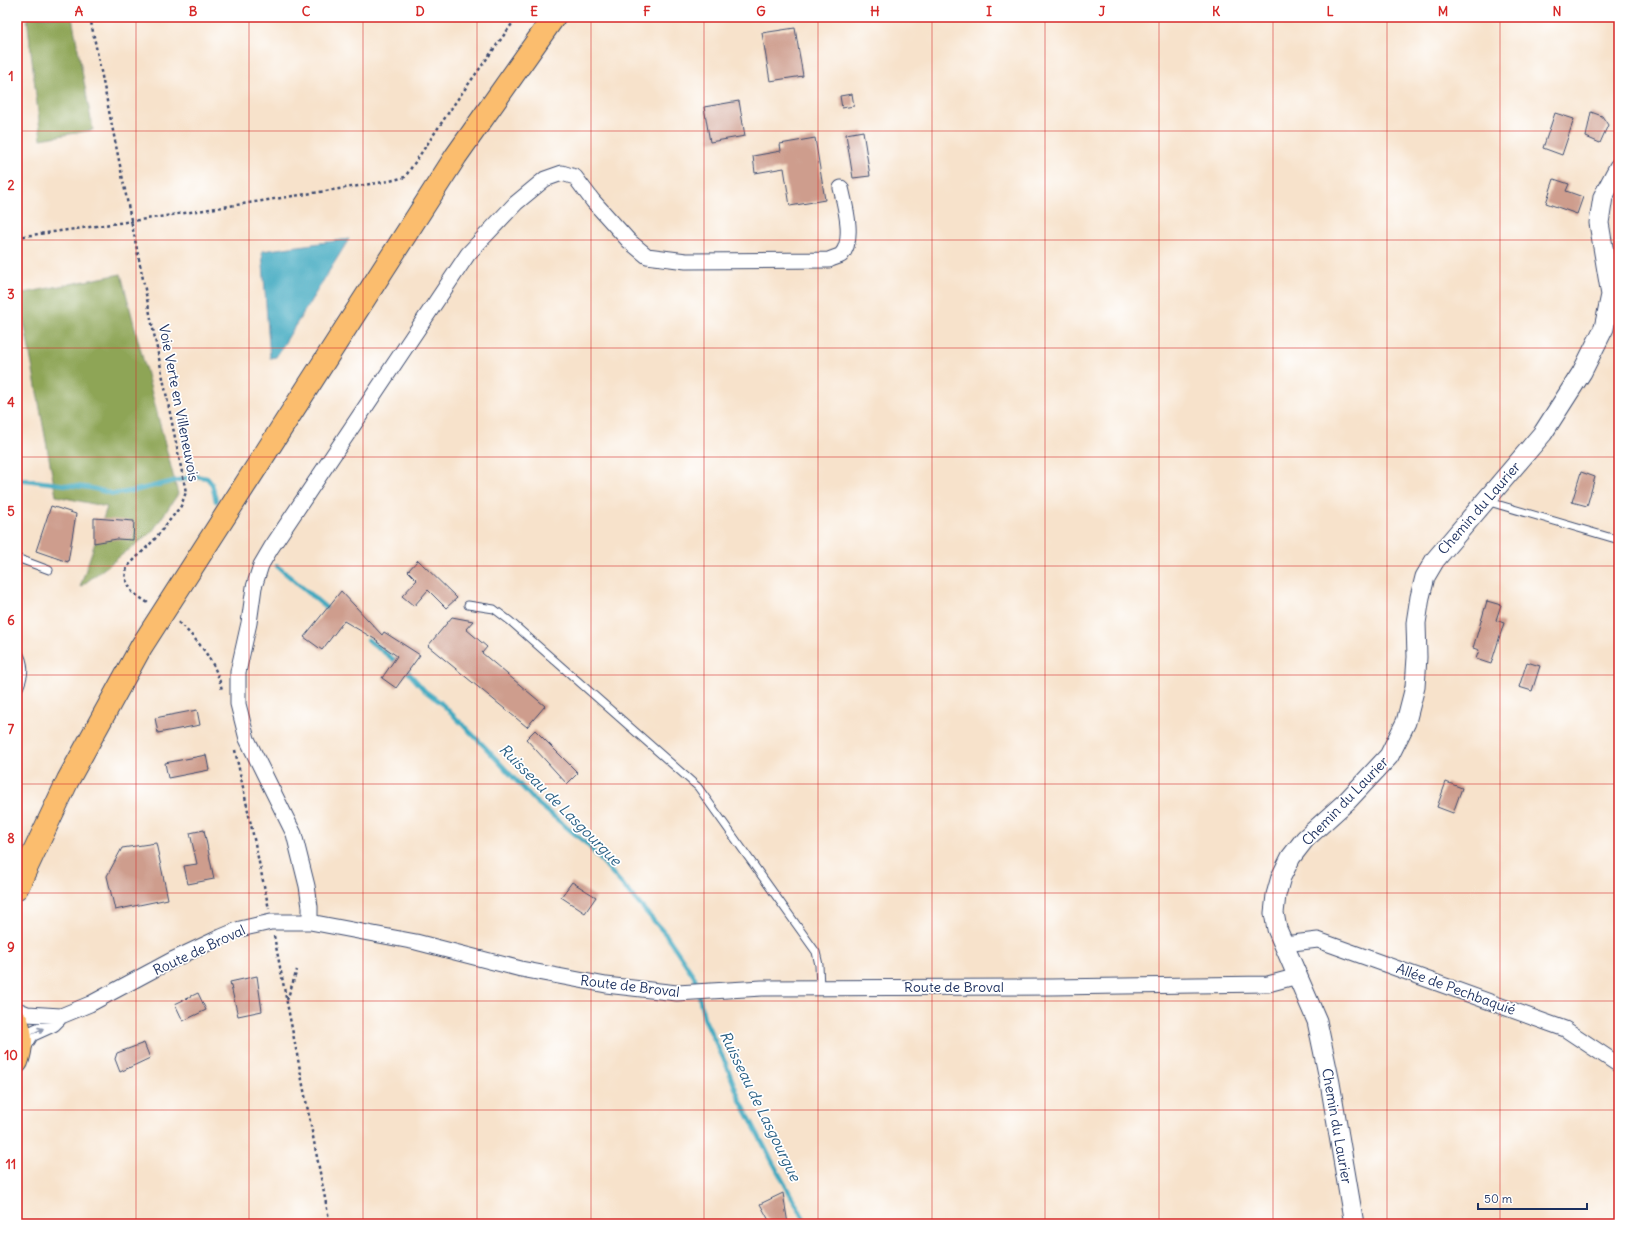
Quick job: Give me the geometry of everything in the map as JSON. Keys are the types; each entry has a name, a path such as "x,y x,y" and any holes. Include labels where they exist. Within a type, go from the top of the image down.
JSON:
{"main road":[{"path":"17,901 21,881 68,780 141,648 447,169 554,17"},
{"path":"17,1021 20,1029 19,1057"}],"street":[{"name":"Chemin du Laurier","path":"1354,1224 1330,1083 1317,1021 1277,929 1274,913 1276,895 1281,877 1291,857 1305,839 1347,801 1389,756 1406,722 1415,687 1417,657 1416,623 1425,577 1435,560 1458,530 1486,500 1543,433 1582,372 1604,328 1611,295 1599,223 1603,197 1619,167"},
{"path":"310,922 310,907 307,886 294,834 247,739 238,704 238,672 249,623 254,587 261,565 271,548 468,254 516,203 545,179 562,173 575,177 593,201 628,241 647,256 686,261 829,260 841,255 848,240 848,223 841,188"},
{"name":"Route de Broval","path":"19,1057 31,1034 53,1024 61,1016 90,1004 172,960 221,937 240,929 272,922 310,922 416,942 521,969 606,985 676,993 762,988 1268,984 1298,976"},
{"name":"Allée de Pechbaquié","path":"1284,944 1318,940 1520,1012 1565,1029 1619,1066"},
{"name":"Route de Broval","path":"17,1010 27,1014 61,1016"}],"lane":[{"path":"1486,500 1619,540"},
{"path":"17,558 49,570"},
{"path":"468,605 494,608 698,787 816,952 819,964 820,988"},
{"path":"17,649 24,669 23,680 17,692"}],"path":[{"name":"Voie Verte en Villeneuvois","path":"90,17 133,221 186,489 181,506 154,540 127,567 125,578 132,592 151,605"},
{"path":"17,237 390,182 405,177 457,100 517,17"},
{"path":"175,620 197,641 215,666 223,696"},
{"path":"233,742 272,922 330,1224"},
{"path":"287,1000 297,970"}],"green space":[{"path":"27,17 72,17 93,130 41,139"},
{"path":"121,274 178,494 152,532 80,587 107,507 56,496 19,294"}],"water":[{"path":"349,239 276,357 270,358 262,251"}],"building":[{"path":"795,28 803,76 770,81 762,33"},
{"path":"852,94 854,106 842,108 840,96"},
{"path":"739,101 745,136 710,142 704,107"},
{"path":"1591,112 1602,116 1608,125 1600,143 1586,137"},
{"path":"1555,113 1574,119 1562,155 1543,148"},
{"path":"863,131 870,176 853,178 846,134"},
{"path":"815,138 825,200 790,206 784,168 755,173 753,156 781,151 780,144"},
{"path":"1554,179 1569,184 1566,191 1583,197 1577,214 1546,203"},
{"path":"1581,472 1595,477 1587,506 1572,502"},
{"path":"51,506 76,514 68,562 36,551"},
{"path":"94,518 134,521 133,540 117,539 94,543"},
{"path":"418,560 457,598 446,608 428,590 414,606 402,596 417,580 408,571"},
{"path":"341,591 382,635 384,632 420,655 396,688 382,678 397,656 377,642 378,641 344,621 322,650 304,637"},
{"path":"1487,601 1501,605 1496,620 1504,623 1491,664 1476,659 1479,650 1473,648"},
{"path":"452,617 473,621 466,629 487,647 482,653 545,706 527,727 428,646"},
{"path":"1527,662 1540,666 1532,691 1519,687"},
{"path":"197,710 200,725 158,733 155,718"},
{"path":"535,730 578,773 567,784 526,739"},
{"path":"206,755 209,770 168,778 165,763"},
{"path":"1446,782 1462,788 1453,813 1437,807"},
{"path":"204,830 214,879 188,884 184,866 197,864 190,833"},
{"path":"156,843 168,899 115,910 107,876 122,848"},
{"path":"572,882 596,897 585,913 561,897"},
{"path":"257,976 262,1011 238,1016 230,982"},
{"path":"198,993 206,1010 183,1021 175,1004"},
{"path":"144,1043 150,1058 120,1072 115,1059 117,1053"},
{"path":"783,1193 788,1224 771,1224 760,1204"}],"waterway":[{"name":"Ruisseau de Lasgourgue","path":"17,479 91,488 114,494 195,476 207,478 212,484 216,501"},
{"name":"Ruisseau de Lasgourgue","path":"277,566 331,612"},
{"name":"Ruisseau de Lasgourgue","path":"368,640 394,660"},
{"name":"Ruisseau de Lasgourgue","path":"408,672 425,691 440,702 485,747 536,802 587,844 667,936 695,978 697,985"},
{"name":"Ruisseau de Lasgourgue","path":"699,996 704,1018 726,1064 740,1100 807,1224"}]}
